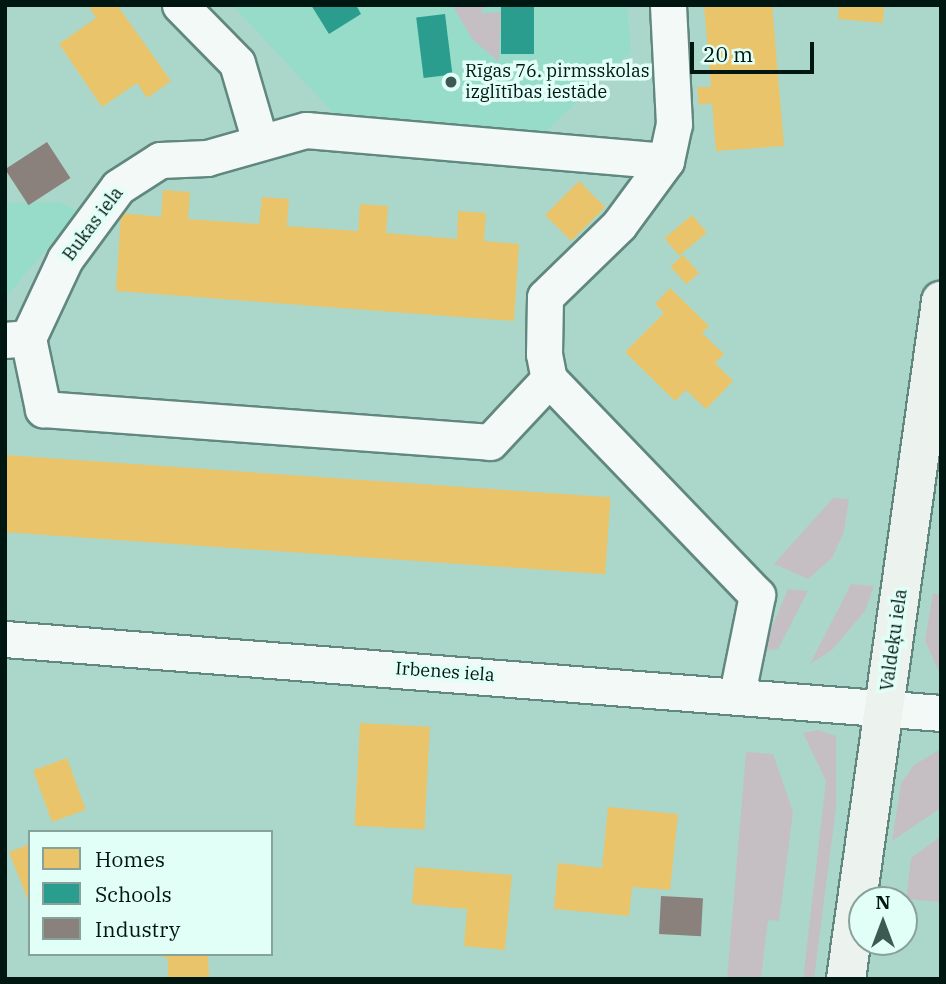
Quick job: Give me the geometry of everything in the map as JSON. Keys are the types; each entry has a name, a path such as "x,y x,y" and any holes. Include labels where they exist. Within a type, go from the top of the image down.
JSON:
{"street":[{"path":"180,5 237,63 259,138"},
{"path":"668,5 674,124 666,161 619,225 545,297 549,379 757,595 737,694"},
{"name":"Bukas iela","path":"16,339 65,259 118,187 160,160 206,158 259,138 306,130 666,161"},
{"name":"Valdeķu iela","path":"846,979 941,301"},
{"path":"16,339 43,409 490,442 549,379"},
{"name":"Irbenes iela","path":"5,639 737,694 941,713"}],"shaded area":[{"name":"Rīgas 76. pirmsskolas izglītības iestāde","path":"232,5 627,5 631,52 544,133 333,113"},
{"path":"452,5 487,5 480,13 501,12 499,62 473,40"},
{"path":"59,202 79,211 5,298 5,203"},
{"path":"833,498 849,499 844,532 832,558 808,579 774,564"},
{"path":"851,584 874,586 865,611 832,650 810,664"},
{"path":"788,589 808,591 778,649 762,651"},
{"path":"933,593 941,595 941,676 925,641"},
{"path":"818,730 836,736 836,808 814,979 803,979 826,781 803,733"},
{"path":"941,749 941,808 892,841 901,783 914,765"},
{"path":"746,752 773,754 793,812 779,921 768,920 761,979 727,979"},
{"path":"941,836 941,902 918,900 918,886 908,886 911,858"}],"building: Homes":[{"path":"88,5 117,5 171,81 147,98 137,83 102,107 59,44 96,18"},
{"path":"704,5 772,5 784,146 716,151 712,103 699,105 697,87 711,87"},
{"path":"839,5 884,5 883,23 838,19"},
{"path":"579,181 605,207 571,241 545,215"},
{"path":"163,190 190,192 188,219 259,224 262,197 289,199 287,226 358,231 360,204 388,206 386,233 457,239 458,211 486,213 484,241 519,244 514,321 116,291 121,213 161,217"},
{"path":"692,215 707,233 679,256 664,238"},
{"path":"683,255 699,273 686,284 670,266"},
{"path":"670,288 709,326 702,333 724,354 715,363 733,381 706,409 686,390 675,401 625,352 664,313 655,304"},
{"path":"5,455 611,497 605,574 5,532"},
{"path":"360,723 430,727 425,830 355,826"},
{"path":"67,758 86,810 52,822 33,770"},
{"path":"608,807 678,814 670,890 632,887 629,916 554,909 558,863 602,868"},
{"path":"28,845 28,900 9,852"},
{"path":"415,867 512,875 505,950 464,946 467,909 412,904"},
{"path":"162,956 208,956 209,979 168,979 168,959"}],"building: Schools":[{"path":"311,5 356,5 361,14 329,34"},
{"path":"501,5 534,5 534,54 501,54"},
{"path":"445,14 452,75 424,78 416,18"}],"building: Industry":[{"path":"47,142 70,178 28,205 5,169"},
{"path":"661,896 703,898 701,936 659,934"}],"place":[{"name":"Rīgas 76. pirmsskolas izglītības iestāde","path":"451,82"}]}
